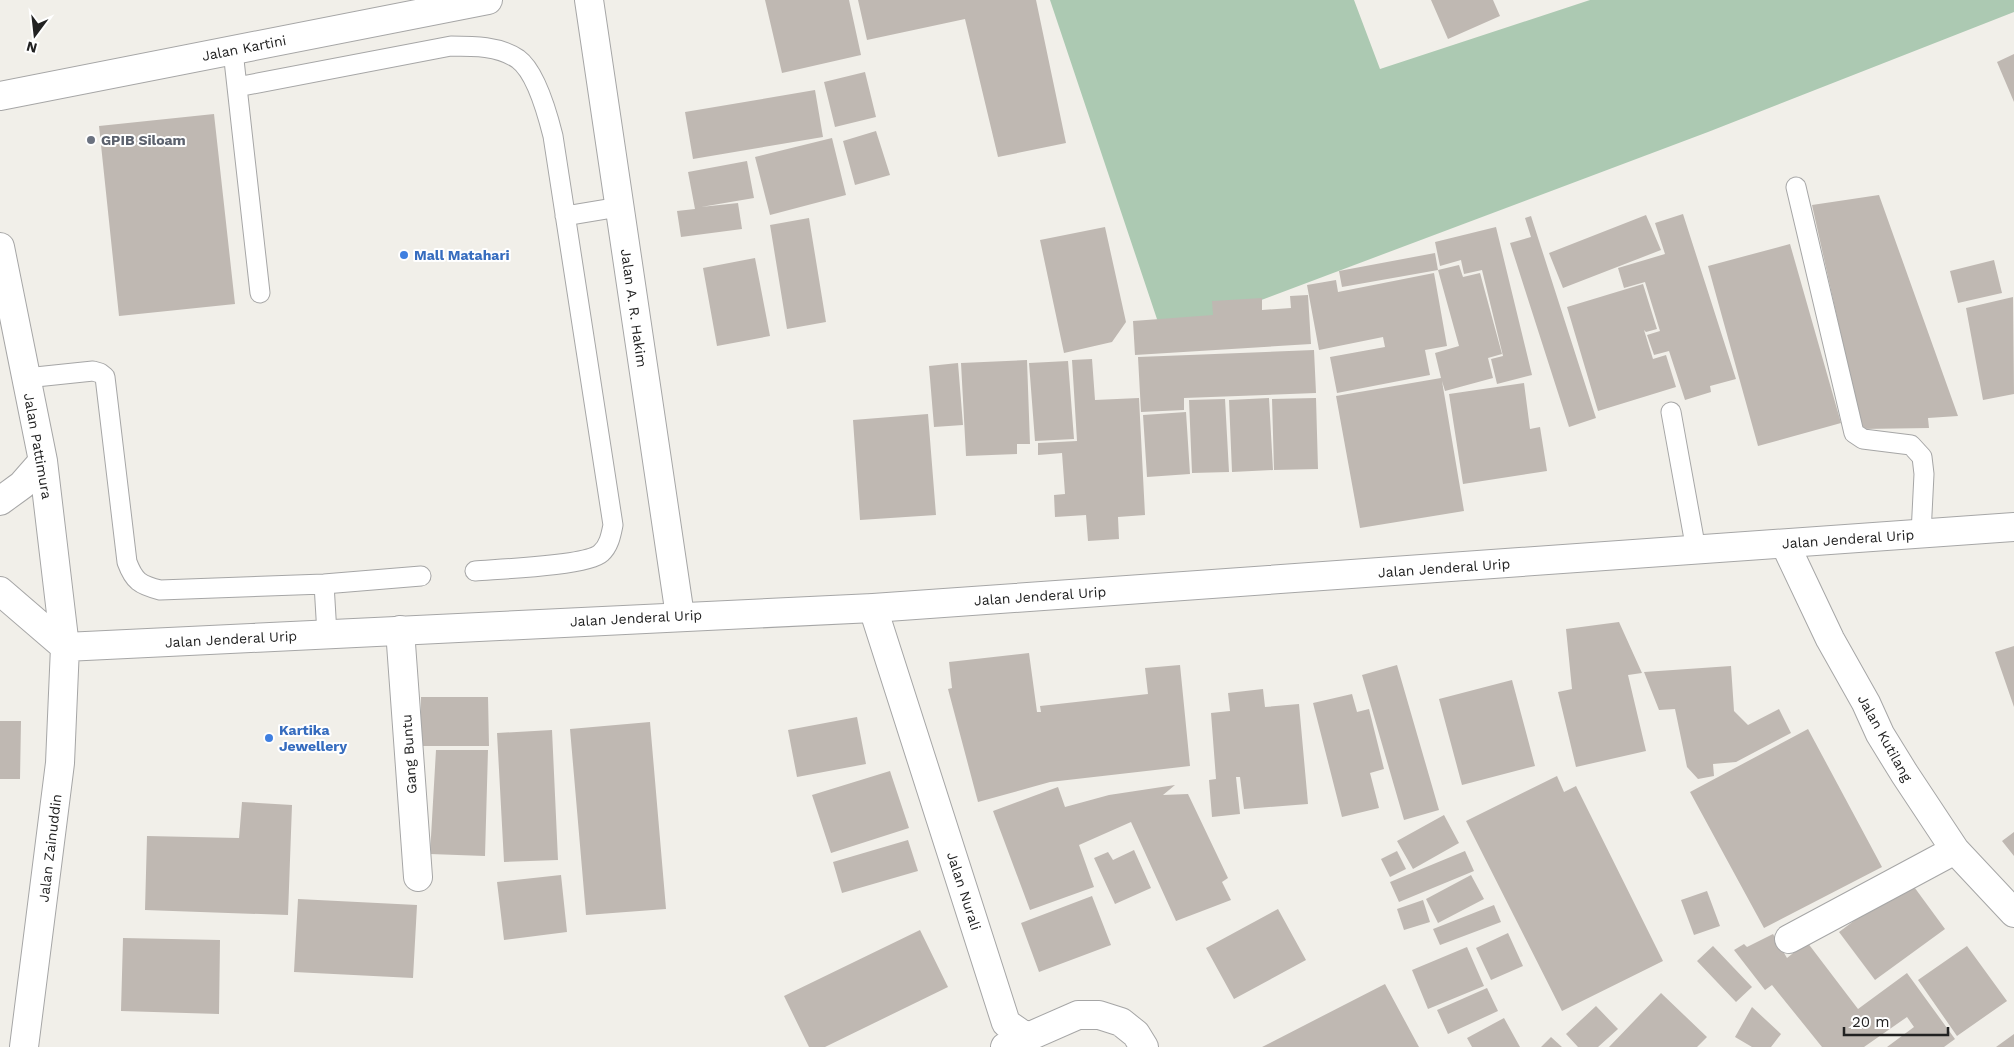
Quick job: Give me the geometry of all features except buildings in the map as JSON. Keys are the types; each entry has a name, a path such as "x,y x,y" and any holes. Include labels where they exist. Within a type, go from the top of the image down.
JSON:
{"street":[{"name":"Jalan Kartini","path":"0,96 488,0"},
{"name":"Jalan A. R. Hakim","path":"589,0 680,616"},
{"name":"Jalan Pattimura","path":"0,247 43,461 65,647"},
{"path":"0,501 22,485 43,461"},
{"name":"Jalan Jenderal Urip","path":"65,647 873,608 2014,528"},
{"name":"Jalan Kutilang","path":"1785,544 1830,639 1866,703 1880,734 1904,773 1955,850 2014,913"},
{"path":"0,592 65,647"},
{"name":"Jalan Nurali","path":"873,608 1006,1023 1016,1042 1078,1015 1099,1014 1120,1022 1136,1034 1144,1047"},
{"name":"Gang Buntu","path":"400,630 418,877"},
{"name":"Jalan Zainuddin","path":"24,1047 60,763 65,647"},
{"path":"1789,939 1955,850"}],"lane":[{"path":"237,87 451,46 481,46 506,53 520,61 533,81 545,107 553,136 614,525 610,541 601,554 584,561 475,571"},
{"path":"233,51 260,293"},
{"path":"1796,188 1854,433 1863,439 1911,445 1922,457 1924,474 1921,534"},
{"path":"565,216 619,207"},
{"path":"26,378 93,370 105,377 127,562 133,577 145,586 160,590 324,584 421,576"},
{"path":"1671,412 1696,550"},
{"path":"324,584 327,634"}],"green space":[{"path":"1050,0 1354,0 1380,69 1590,0 2014,0 2014,12 1708,132 1163,337"}],"place":[{"name":"GPIB Siloam","path":"91,140"},
{"name":"Mall Matahari","path":"404,255"},
{"name":"Kartika Jewellery","path":"269,738"}]}
